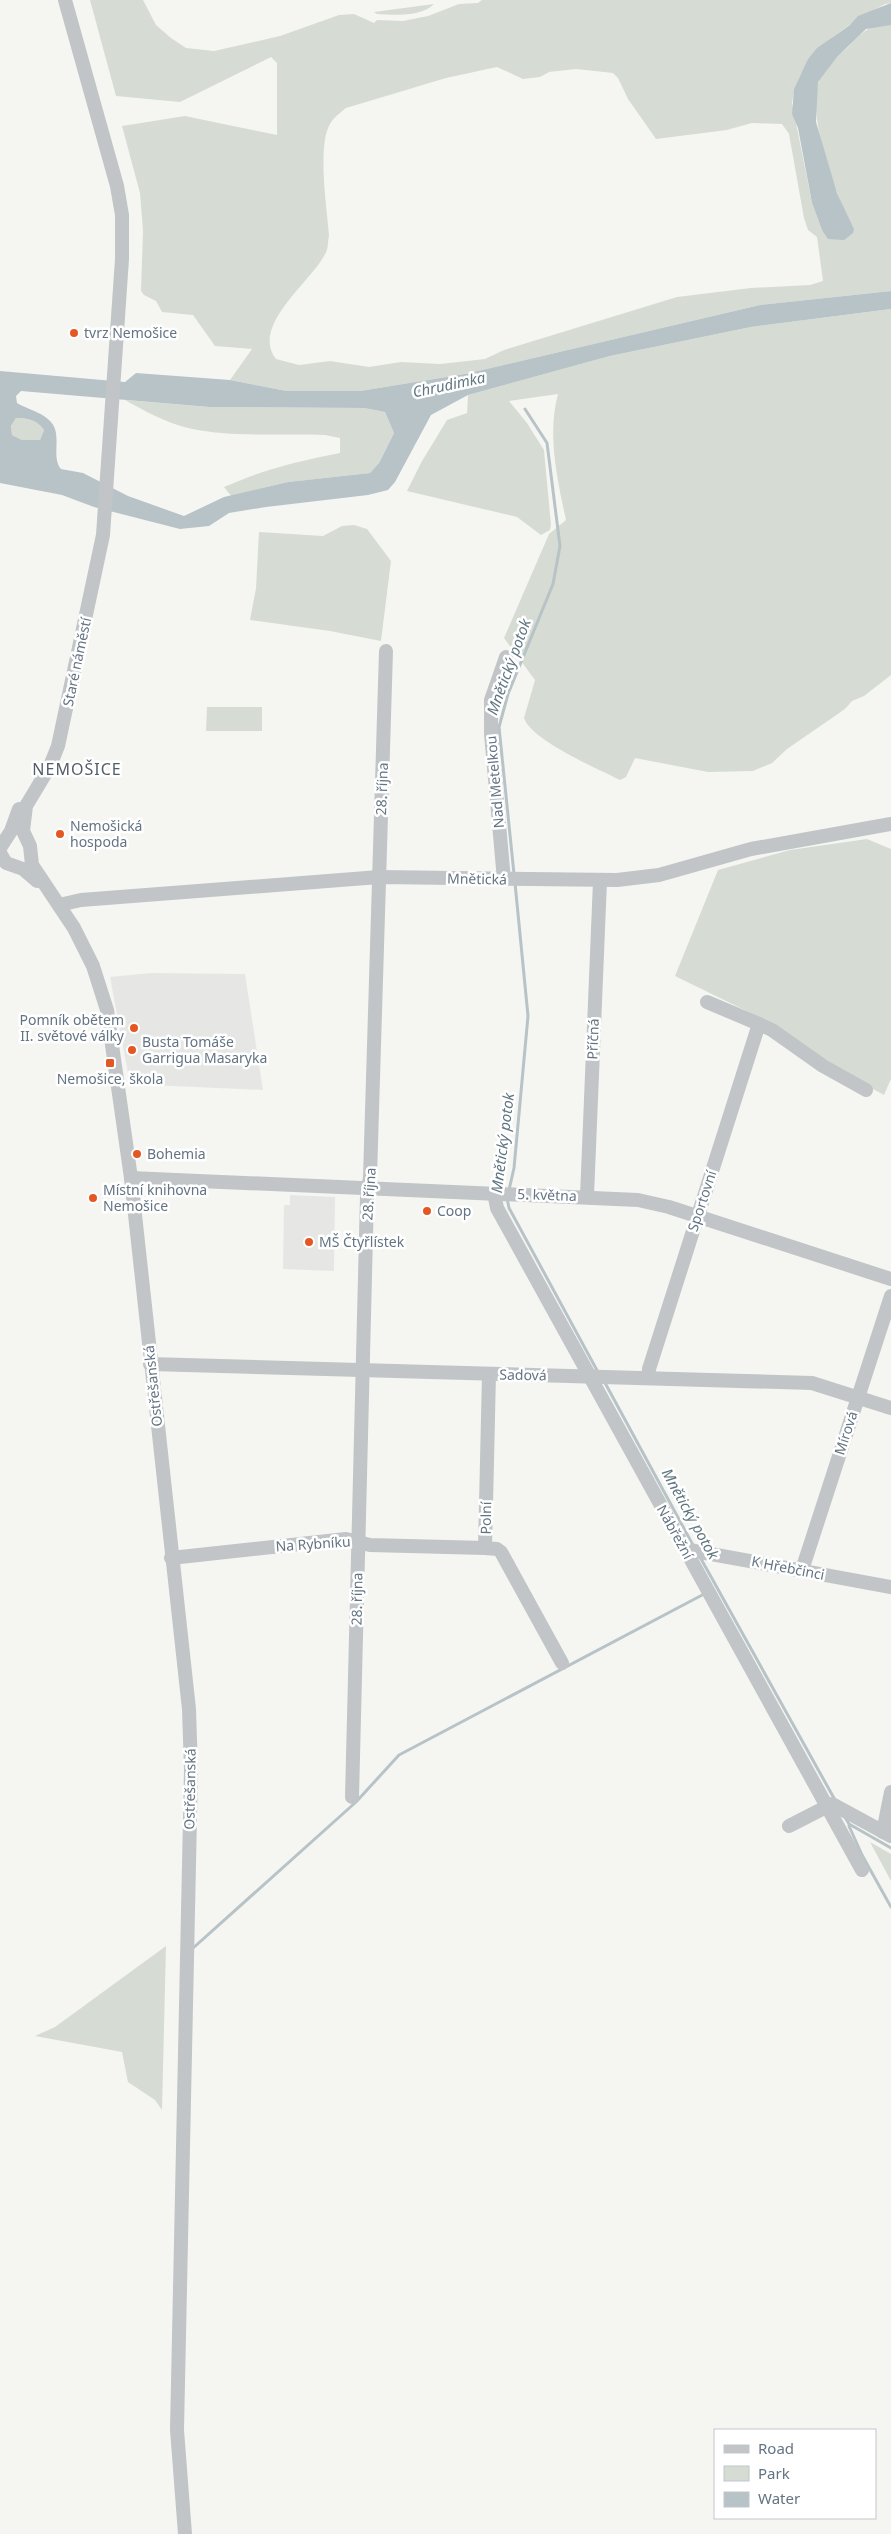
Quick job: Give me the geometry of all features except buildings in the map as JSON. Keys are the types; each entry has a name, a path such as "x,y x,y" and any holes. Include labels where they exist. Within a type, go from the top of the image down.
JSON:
{"street":[{"name":"Staré náměstí","path":"56,900 32,865 29,846 23,831 24,816 26,806 50,766 58,746 104,526 122,259 122,215 117,186 65,0"},
{"name":"28. října","path":"352,1797 362,1370 386,651"},
{"name":"Nad Metelkou","path":"504,880 490,734 490,700 506,657"},
{"name":"Staré náměstí","path":"3,851 18,811 34,791"},
{"name":"Mnětická","path":"56,900 82,900 379,877 600,881 659,875 751,849 891,824"},
{"path":"17,835 29,846 25,862 3,851 17,835"},
{"path":"3,851 26,870 56,900"},
{"name":"Příčná","path":"587,1196 600,881"},
{"name":"Ostřešanská","path":"56,900 84,947 104,997 118,1075 190,1718 177,2422 185,2534"},
{"path":"707,1002 772,1030 823,1066 866,1090"},
{"name":"Sportovní","path":"648,1378 649,1369 758,1024"},
{"name":"5. května","path":"131,1178 587,1196 654,1203 891,1279"},
{"name":"Nábřežní","path":"496,1193 497,1208 598,1377 692,1551 708,1592 862,1870"},
{"name":"Mírová","path":"802,1570 891,1296"},
{"name":"Sadová","path":"150,1364 812,1383 891,1408"},
{"name":"Polní","path":"489,1374 485,1548 497,1549 501,1552 562,1663"},
{"name":"Na Rybníku","path":"172,1558 346,1540 370,1545 485,1548"},
{"name":"K Hřebčinci","path":"692,1551 891,1587"},
{"path":"789,1826 827,1806 835,1805 887,1834 891,1792"}],"shaded area":[{"path":"151,973 245,974 263,1090 130,1084 110,977"},
{"name":"MŠ Čtyřlístek","path":"290,1195 335,1197 334,1271 283,1269 284,1205 290,1205"}],"green space":[{"path":"90,0 143,0 156,25 171,38 186,48 214,51 280,36 339,15 354,14 374,23 377,20 403,21 428,16 459,4 478,3 482,0 891,0 891,3 885,4 839,32 814,55 796,85 792,103 812,203 822,230 854,229 839,197 825,156 816,114 816,95 819,80 824,70 858,37 878,25 891,25 891,291 760,305 465,374 360,391 287,391 230,380 252,349 215,346 193,315 162,312 156,301 144,295 141,291 143,231 140,193 122,126 185,116 277,135 277,63 271,57 180,102 116,96","holes":["497,67 523,79 540,77 549,72 576,69 613,73 618,78 628,99 656,139 727,130 752,123 782,124 789,134 804,218 808,230 817,237 823,281 810,285 751,288 677,297 504,350 485,359 440,364 401,362 369,367 330,361 299,365 276,359 270,345 271,331 277,317 287,302 321,262 327,250 329,235 323,162 326,134 333,119 346,108 446,78"]},
{"path":"434,4 415,13 392,15 374,12"},
{"path":"891,309 891,675 787,749 772,763 753,771 708,772 635,758 626,777 620,780 566,753 529,727 524,718 535,680 504,638 549,534 566,520 553,441 553,425 558,394 509,401 527,423 544,450 551,525 550,530 541,535 517,517 407,491 422,461 447,420 467,413 468,395 610,356 751,327"},
{"path":"125,400 209,407 364,408 385,412 394,433 379,463 370,473 288,482 231,496 224,487 281,467 340,453 340,438 325,435 222,433 188,428 156,416"},
{"path":"16,418 28,419 38,424 44,430 40,440 22,440 12,435 11,426"},
{"path":"354,525 367,529 391,561 381,641 330,631 250,620 256,588 259,532 323,536 342,526"},
{"path":"207,707 262,707 262,731 206,731"},
{"path":"867,839 891,849 891,1079 884,1095 834,1068 767,1021 675,976 718,870 790,850"},
{"path":"870,1842 891,1854 891,1881"},
{"path":"166,1946 162,2110 155,2100 128,2082 122,2052 35,2036 55,2027"}],"water":[{"path":"891,3 891,25 866,29 837,57 818,82 816,122 837,193 854,229 853,233 844,240 828,239 822,230 812,203 798,128 792,114 794,89 808,59 817,48 850,25 858,16"},
{"name":"Chrudimka","path":"891,291 891,309 751,327 610,356 468,395 431,415 395,482 388,490 368,495 229,513 209,526 180,529 94,507 62,495 0,483 0,371 125,382 136,373 230,380 287,391 360,391 465,374 760,305","holes":["21,391 209,407 364,408 385,412 394,433 379,463 370,473 288,482 224,497 184,516 128,496 83,473 61,469 58,464 56,431 53,425 42,415 17,403 16,396","16,418 28,419 38,424 44,430 40,440 22,440 12,435 11,426"]}],"waterway":[{"name":"Mnětický potok","path":"514,874 499,727 508,694 553,584 560,546 547,443 525,409"},
{"name":"Mnětický potok","path":"509,1190 514,1168 528,1016 515,883"},
{"name":"Mnětický potok","path":"507,1198 509,1208 599,1374"},
{"name":"Mnětický potok","path":"604,1381 694,1547"},
{"name":"Mnětický potok","path":"700,1557 835,1800"},
{"path":"192,1949 356,1802 399,1755 706,1593"},
{"name":"Mnětický potok","path":"845,1817 849,1824 891,1848"},
{"path":"849,1826 862,1855 891,1907"}],"place":[{"name":"tvrz Nemošice","path":"74,333"},
{"name":"Nemošická hospoda","path":"60,834"},
{"name":"Pomník obětem II. světové války","path":"134,1028"},
{"name":"Busta Tomáše Garrigua Masaryka","path":"132,1050"},
{"name":"Nemošice, škola","path":"110,1063"},
{"name":"Bohemia","path":"137,1154"},
{"name":"Místní knihovna Nemošice","path":"93,1198"},
{"name":"Coop","path":"427,1211"},
{"name":"MŠ Čtyřlístek","path":"309,1242"}],"district":[{"name":"NEMOŠICE","path":"77,769"}]}
